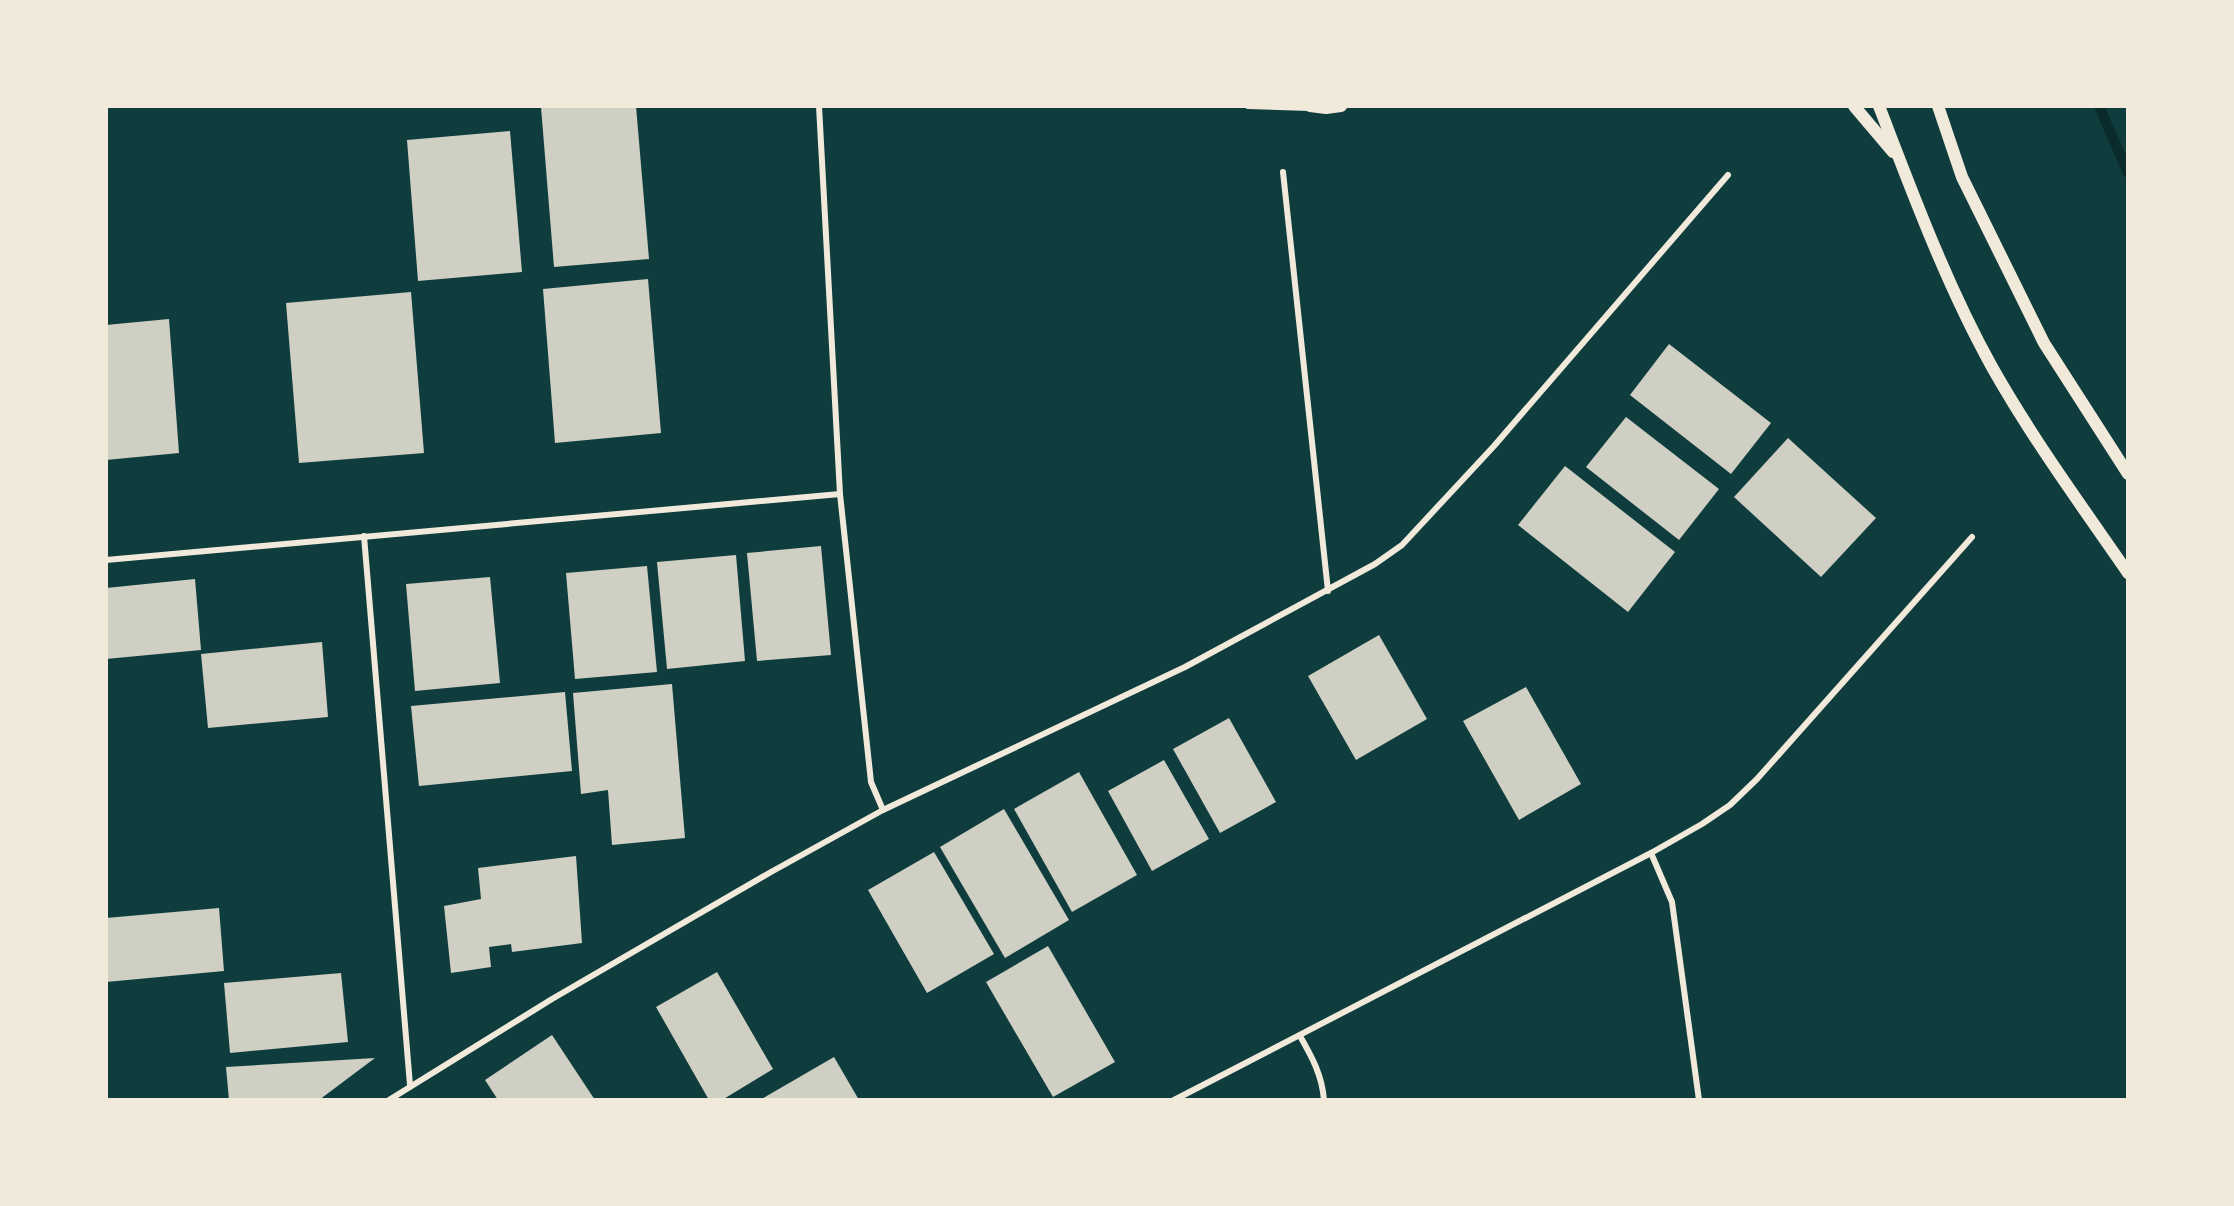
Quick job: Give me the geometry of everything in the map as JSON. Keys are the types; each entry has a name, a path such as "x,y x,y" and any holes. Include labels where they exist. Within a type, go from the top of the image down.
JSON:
{"main road":[{"path":"1310,106 1326,108 1341,106"},
{"path":"1854,106 1900,160"},
{"path":"1879,106 1947,276 1992,366 2053,465 2127,573"},
{"path":"1938,106 1962,177 2044,343 2127,474"}],"street":[{"path":"819,106 840,494 871,782 883,810"},
{"path":"1248,106 1326,108"},
{"path":"1283,172 1328,591"},
{"path":"389,1100 552,999 883,810 1185,667 1375,564 1402,545 1494,446 1728,175"},
{"path":"106,560 840,494"},
{"path":"364,536 410,1085"},
{"path":"1174,1100 1651,853 1720,812 1757,779 1972,537"},
{"path":"1651,853 1672,902 1699,1100"},
{"path":"1300,1036 1314,1060 1323,1083 1324,1100"}],"building":[{"path":"636,106 649,259 554,267 541,107"},
{"path":"510,131 522,272 418,281 407,140"},
{"path":"648,279 661,433 555,443 543,289"},
{"path":"411,292 424,453 299,463 286,303"},
{"path":"169,319 179,453 106,460 106,325"},
{"path":"1669,344 1771,423 1731,474 1630,395"},
{"path":"1626,417 1719,489 1679,540 1586,467"},
{"path":"1788,438 1876,518 1821,577 1734,497"},
{"path":"1565,466 1675,552 1628,612 1518,525"},
{"path":"821,546 831,655 757,661 747,553"},
{"path":"736,555 745,661 667,669 657,562"},
{"path":"647,566 657,672 575,679 566,573"},
{"path":"490,577 500,683 415,691 406,584"},
{"path":"195,579 201,650 106,659 106,588"},
{"path":"1379,635 1427,719 1356,760 1308,676"},
{"path":"322,642 328,717 208,728 201,654"},
{"path":"672,684 685,838 612,845 608,790 581,794 573,693"},
{"path":"1526,687 1581,784 1519,820 1463,721"},
{"path":"565,692 572,771 419,786 411,706"},
{"path":"1229,718 1276,802 1220,833 1173,749"},
{"path":"1164,760 1209,839 1152,871 1108,791"},
{"path":"1079,772 1137,875 1072,912 1014,809"},
{"path":"1004,809 1069,920 1005,958 940,847"},
{"path":"934,852 994,954 927,993 868,890"},
{"path":"576,856 582,943 512,952 511,944 489,947 491,967 451,973 444,906 481,899 478,868"},
{"path":"219,908 224,971 106,982 106,918"},
{"path":"1048,946 1115,1062 1053,1097 986,982"},
{"path":"717,972 773,1069 722,1100 709,1100 656,1007"},
{"path":"341,973 348,1042 230,1053 224,983"},
{"path":"552,1035 595,1100 498,1100 485,1080"},
{"path":"834,1057 859,1100 760,1100"},
{"path":"375,1058 319,1100 229,1100 226,1067"}],"waterway":[{"path":"2099,106 2128,173"}]}
